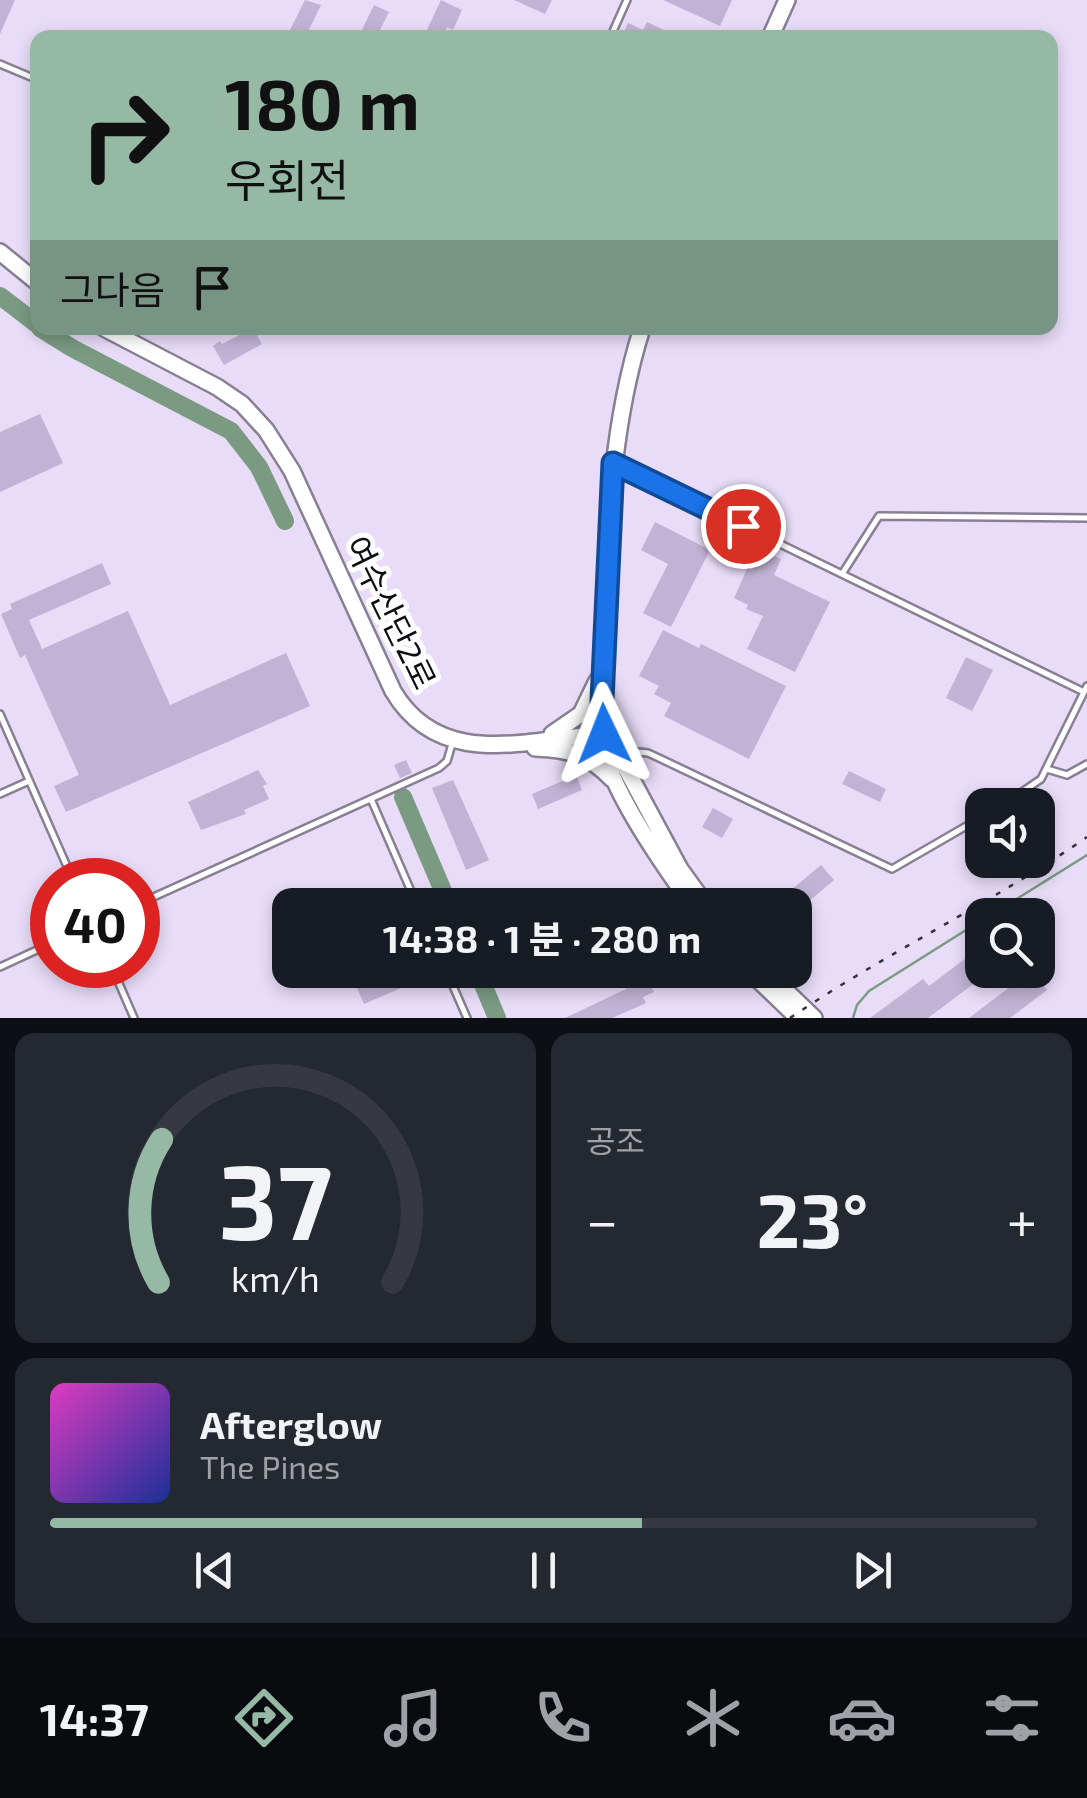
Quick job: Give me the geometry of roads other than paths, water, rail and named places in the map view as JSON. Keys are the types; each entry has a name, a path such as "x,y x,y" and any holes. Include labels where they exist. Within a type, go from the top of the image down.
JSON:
{"street":[{"path":"774,30 787,0"},
{"path":"0,252 30,276"},
{"name":"여수산단2로","path":"117,335 216,387 256,417 285,457 399,701 413,718 453,741 475,744 604,734"},
{"path":"640,335 613,463 603,663 605,753 654,849 680,888"},
{"path":"545,739 582,714 603,663"},
{"path":"604,734 694,888"},
{"path":"507,744 578,753 594,762 619,786"},
{"path":"767,988 798,1018"},
{"path":"783,988 814,1018"}],"lane":[{"path":"614,30 627,0"},
{"path":"0,64 30,77"},
{"path":"613,463 1086,690 1046,769 1030,788"},
{"path":"841,574 879,516 1087,518"},
{"path":"0,714 63,858"},
{"path":"160,894 444,765 453,741"},
{"path":"616,750 661,759 888,869 902,866 965,827"},
{"path":"1046,769 1066,775 1087,764"},
{"path":"0,794 29,781"},
{"path":"371,799 410,888"},
{"path":"0,967 30,953"},
{"path":"120,988 134,1018"},
{"path":"454,988 467,1018"}],"waterway":[{"path":"0,296 30,319"},
{"path":"51,335 231,431 259,467 285,521"},
{"path":"403,797 442,888"},
{"path":"1018,898 1087,855"},
{"path":"853,1018 857,1005 869,991 965,931"},
{"path":"484,988 497,1018"}],"railway":[{"path":"790,1018 1087,837"}]}
